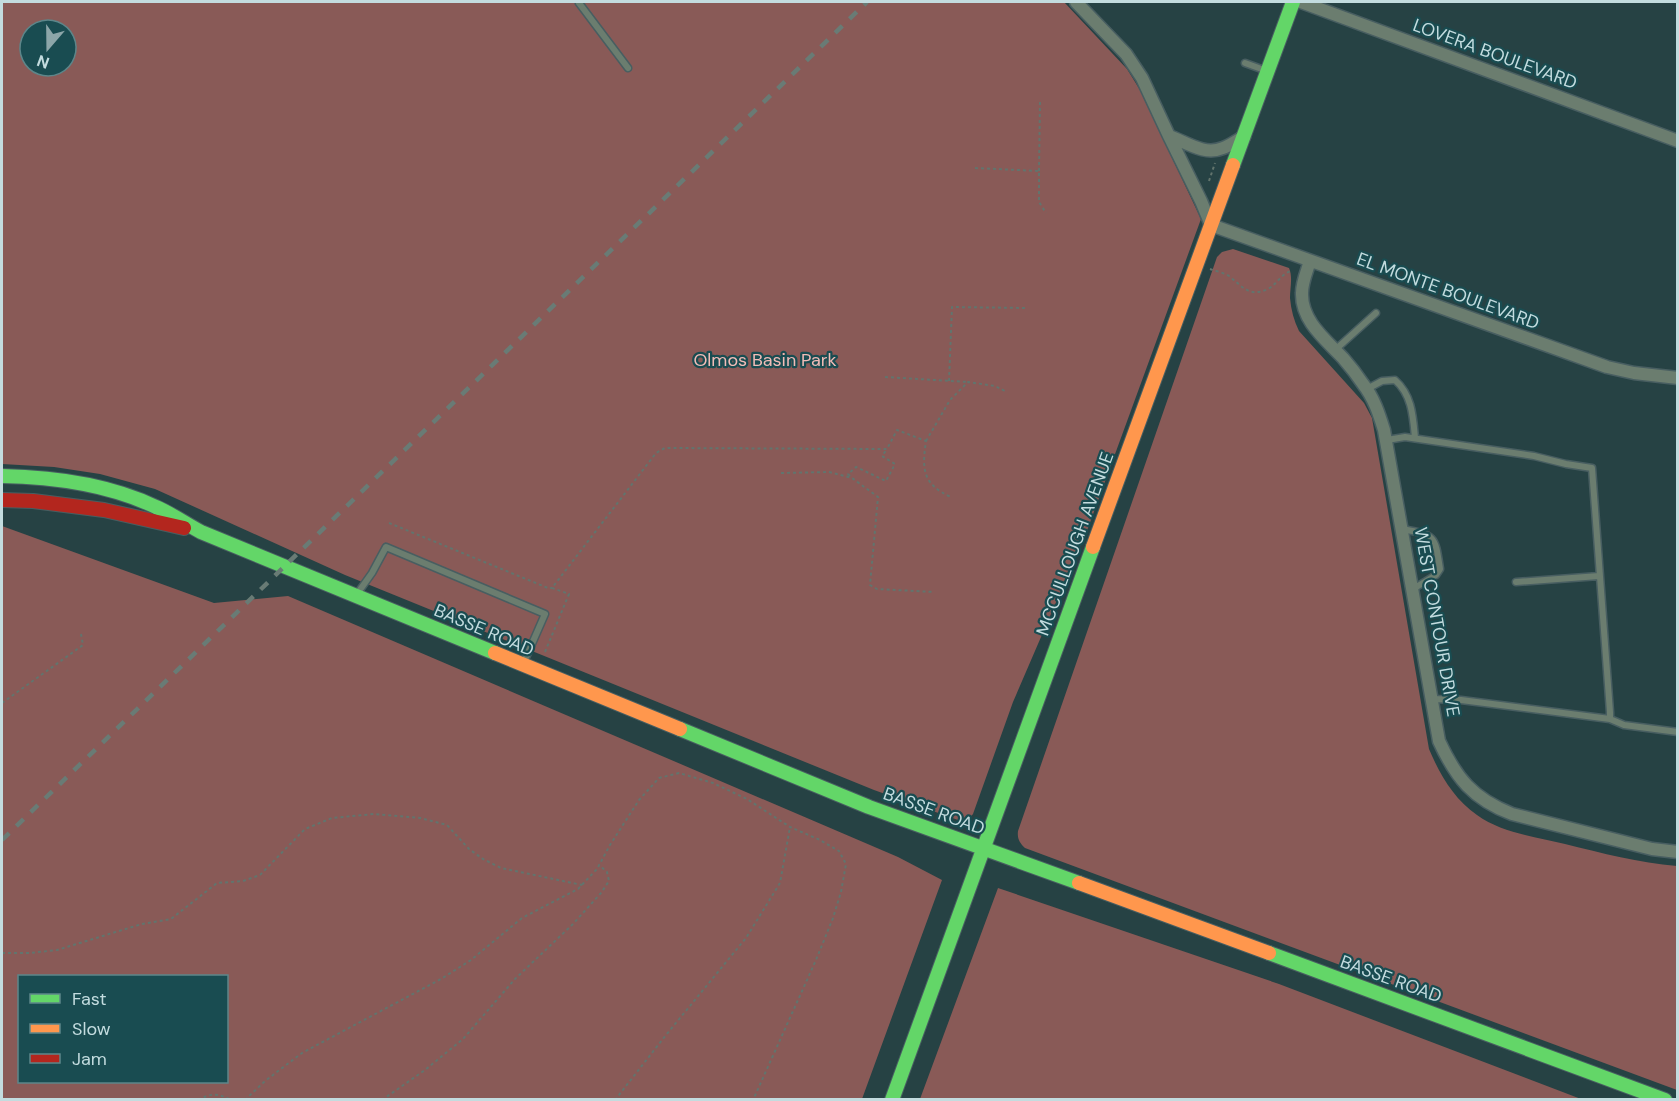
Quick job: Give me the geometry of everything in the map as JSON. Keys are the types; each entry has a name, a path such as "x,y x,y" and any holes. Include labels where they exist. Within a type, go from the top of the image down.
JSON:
{"main road":[{"name":"MCCULLOUGH AVENUE","path":"892,1100 982,848 1293,2"},
{"name":"BASSE ROAD","path":"2,476 59,480 100,487 148,503 201,532 868,807 1665,1100"},
{"name":"BASSE ROAD","path":"2,500 33,501 104,510 201,532"}],"street":[{"path":"1076,2 1126,54 1142,78 1211,225"},
{"name":"LOVERA BOULEVARD","path":"1301,2 1677,141"},
{"path":"1168,136 1207,151 1223,148 1244,137"},
{"name":"EL MONTE BOULEVARD","path":"1211,225 1607,367 1677,378"},
{"name":"WEST CONTOUR DRIVE","path":"1310,261 1302,292 1303,304 1316,330 1342,357 1374,401 1387,440 1439,741 1449,763 1462,782 1480,798 1501,810 1652,849 1677,852"}],"lane":[{"path":"580,2 628,68"},
{"path":"1245,63 1268,71"},
{"path":"1335,350 1376,313"},
{"path":"1366,389 1382,381 1395,380 1404,388 1412,409 1415,438"},
{"path":"1387,440 1415,438 1533,456 1592,468 1610,719"},
{"path":"1402,529 1430,536 1436,543 1440,569 1436,575 1413,590"},
{"path":"356,596 358,589 372,573 386,547 545,614 523,666"},
{"path":"1516,582 1599,576"},
{"path":"1432,699 1461,700 1610,719 1624,725 1677,732"}],"path":[{"path":"1040,101 1039,202 1046,213"},
{"path":"1209,181 1215,158"},
{"path":"975,168 1039,171"},
{"path":"1210,269 1229,277 1243,288 1256,292 1271,287 1284,274 1291,271"},
{"path":"949,381 952,307 1026,308"},
{"path":"885,377 968,382 995,386 1006,392"},
{"path":"951,497 938,491 926,478 923,459 926,441 950,400 968,382"},
{"path":"926,441 897,430 882,456 895,464 886,481 856,467 848,474 878,497 870,585 878,589 934,592"},
{"path":"552,588 656,453 665,448 887,448"},
{"path":"781,473 829,472 852,478"},
{"path":"389,523 548,588 569,594 545,652"},
{"path":"2,703 83,645 81,634"},
{"path":"245,1100 302,1053 441,979 471,960 522,918 578,889 599,865 639,800 659,778 679,774 713,783 739,795 790,827 839,851 846,864 833,918 753,1100"},
{"path":"2,953 57,950 142,924 171,919 217,883 243,881 260,875 305,829 332,818 374,814 420,819 447,825 469,849 501,868 582,885"},
{"path":"615,1100 746,938 780,883 790,827"},
{"path":"382,1100 425,1070 463,1039 515,979 580,916 609,881 607,872 599,865"},
{"path":"198,1100 209,1094 218,1094 231,1100"}],"green space":[{"name":"Olmos Basin Park","path":"2,2 1064,2 1127,69 1140,90 1201,219 1088,528 1013,702 973,814 965,820 958,820 874,790 345,575 155,489 100,474 54,467 2,464"},
{"path":"1233,249 1289,268 1291,307 1299,331 1364,403 1372,418 1429,749 1448,786 1461,802 1477,815 1508,830 1649,863 1677,866 1677,1090 1025,848 1019,841 1018,831 1217,257 1222,252"},
{"path":"2,526 214,603 288,596 898,857 942,880 862,1099 2,1099"},
{"path":"998,888 1279,984 1581,1099 920,1099"}],"railway":[{"path":"2,840 867,2"}],"traffic: fast":[{"path":"1233,165 1293,2"},
{"path":"2,476 81,483 138,499 201,532 495,653"},
{"path":"892,1100 1093,547"},
{"path":"680,729 869,807 1079,883"},
{"path":"1269,953 1665,1100"}],"traffic: slow":[{"path":"1093,547 1233,165"},
{"path":"495,653 680,729"},
{"path":"1079,883 1269,953"}],"traffic: jam":[{"path":"2,500 33,501 104,510 184,528"}]}
